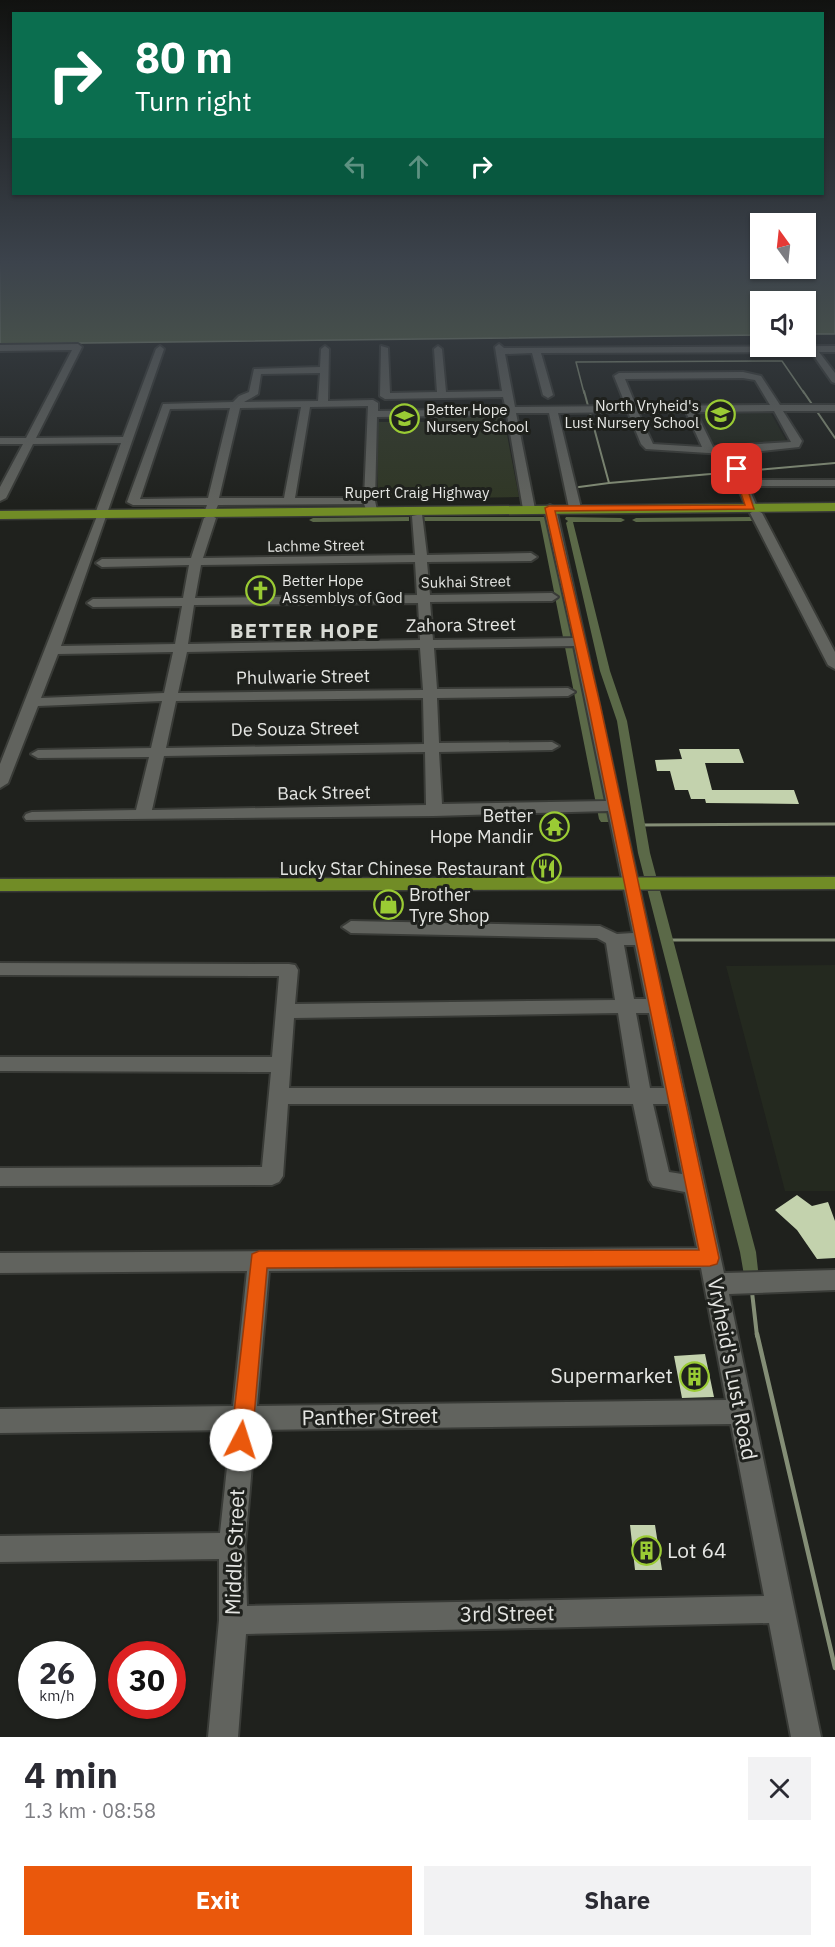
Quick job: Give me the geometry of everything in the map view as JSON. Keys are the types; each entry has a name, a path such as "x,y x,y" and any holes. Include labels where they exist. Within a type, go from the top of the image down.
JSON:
{"main road":[{"name":"Rupert Craig Highway","path":"0,520 370,505 529,509 550,512 575,508 835,513"},
{"name":"Rupert Craig Highway","path":"210,510 418,516 835,507"},
{"name":"Rupert Craig Highway","path":"0,515 101,516"},
{"path":"0,885 835,883"}],"street":[{"path":"0,348 78,347 0,498"},
{"path":"384,348 385,396 508,394"},
{"path":"0,783 53,650 160,349"},
{"path":"323,404 325,349"},
{"path":"438,349 442,395"},
{"path":"529,509 500,349 536,351 750,349"},
{"path":"816,349 835,349"},
{"path":"674,350 686,375"},
{"path":"536,351 548,395"},
{"path":"816,353 835,380"},
{"path":"143,815 181,647 195,563 236,405 242,398 252,394 258,371 324,370"},
{"path":"620,376 757,377 778,408 797,443 783,447 728,451 650,447 646,444 620,376"},
{"path":"289,502 306,404"},
{"path":"373,408 370,505 289,502 210,510 133,502 166,406 323,404 373,408 511,411 835,408"},
{"path":"690,409 709,450"},
{"path":"553,410 575,508"},
{"path":"0,441 127,440"},
{"path":"728,451 753,510 835,665"},
{"path":"740,476 835,483"},
{"name":"Vryheid's Lust Road","path":"550,512 613,806 645,883 642,938 695,1184 806,1737"},
{"path":"418,516 430,693 434,811"},
{"name":"Lachme Street","path":"102,563 531,556"},
{"name":"Sukhai Street","path":"93,603 552,597"},
{"name":"Zahora Street","path":"53,650 578,642"},
{"name":"Phulwarie Street","path":"39,702 568,692"},
{"name":"De Souza Street","path":"38,754 432,746 552,746"},
{"name":"Back Street","path":"32,817 613,806"},
{"path":"351,927 600,932 614,940 642,938"},
{"path":"614,940 628,1007 642,1098 660,1180 695,1184"},
{"path":"0,969 289,970 272,1176 0,1177"},
{"path":"286,1011 657,1006"},
{"path":"0,1064 281,1065"},
{"path":"279,1096 642,1098 676,1096"},
{"path":"0,1263 710,1258"},
{"name":"Middle Street","path":"223,1737 233,1620 232,1546 259,1260"},
{"path":"714,1284 835,1280"},
{"name":"Panther Street","path":"0,1421 740,1412"},
{"path":"0,1549 232,1546"},
{"name":"3rd Street","path":"233,1620 782,1609"}],"shaded area":[{"path":"0,343 79,343 0,344"},
{"path":"694,410 769,410 787,442 710,443"},
{"path":"503,414 519,497 378,499 377,422 434,422 433,415"},
{"path":"835,965 835,1191 785,1191 726,966"}],"building":[{"path":"679,749 739,749 744,763 705,763 712,790 794,790 799,804 706,803 705,799 691,799 688,790 675,790 670,771 657,771 655,760 682,759"},
{"name":"Better Hope Mandir","path":"556,818 566,823 566,829 559,834 543,830 541,822"},
{"path":"797,1195 812,1206 828,1202 835,1221 835,1258 817,1259 797,1230 775,1210"},
{"name":"Supermarket","path":"705,1354 714,1397 682,1398 674,1356"},
{"name":"Lot 64","path":"630,1525 655,1525 662,1570 635,1570"}],"waterway":[{"path":"584,393 576,362 782,361 804,393"},
{"path":"584,391 609,483"},
{"path":"803,391 835,438"},
{"path":"609,483 835,463"},
{"path":"579,487 609,483"},
{"path":"313,520 406,519"},
{"path":"424,519 544,519 605,819"},
{"path":"569,519 621,520"},
{"path":"636,520 750,519"},
{"path":"570,523 605,671 622,721 644,853 748,1252 750,1270"},
{"path":"640,825 835,824"},
{"path":"667,940 835,940"},
{"path":"752,1292 757,1336"},
{"path":"757,1334 835,1668"}],"place":[{"name":"North Vryheid's Lust Nursery School","path":"720,415"},
{"name":"Better Hope Nursery School","path":"405,419"},
{"name":"Better Hope Assemblys of God","path":"261,590"},
{"name":"Better Hope Mandir","path":"554,826"},
{"name":"Lucky Star Chinese Restaurant","path":"546,869"},
{"name":"Brother Tyre Shop","path":"388,905"},
{"name":"Supermarket","path":"694,1376"},
{"name":"Lot 64","path":"646,1551"}],"district":[{"name":"BETTER HOPE","path":"305,631"}],"route":[{"path":"241,1440 259,1260 710,1258 594,704 549,508 751,507 737,469"}]}
